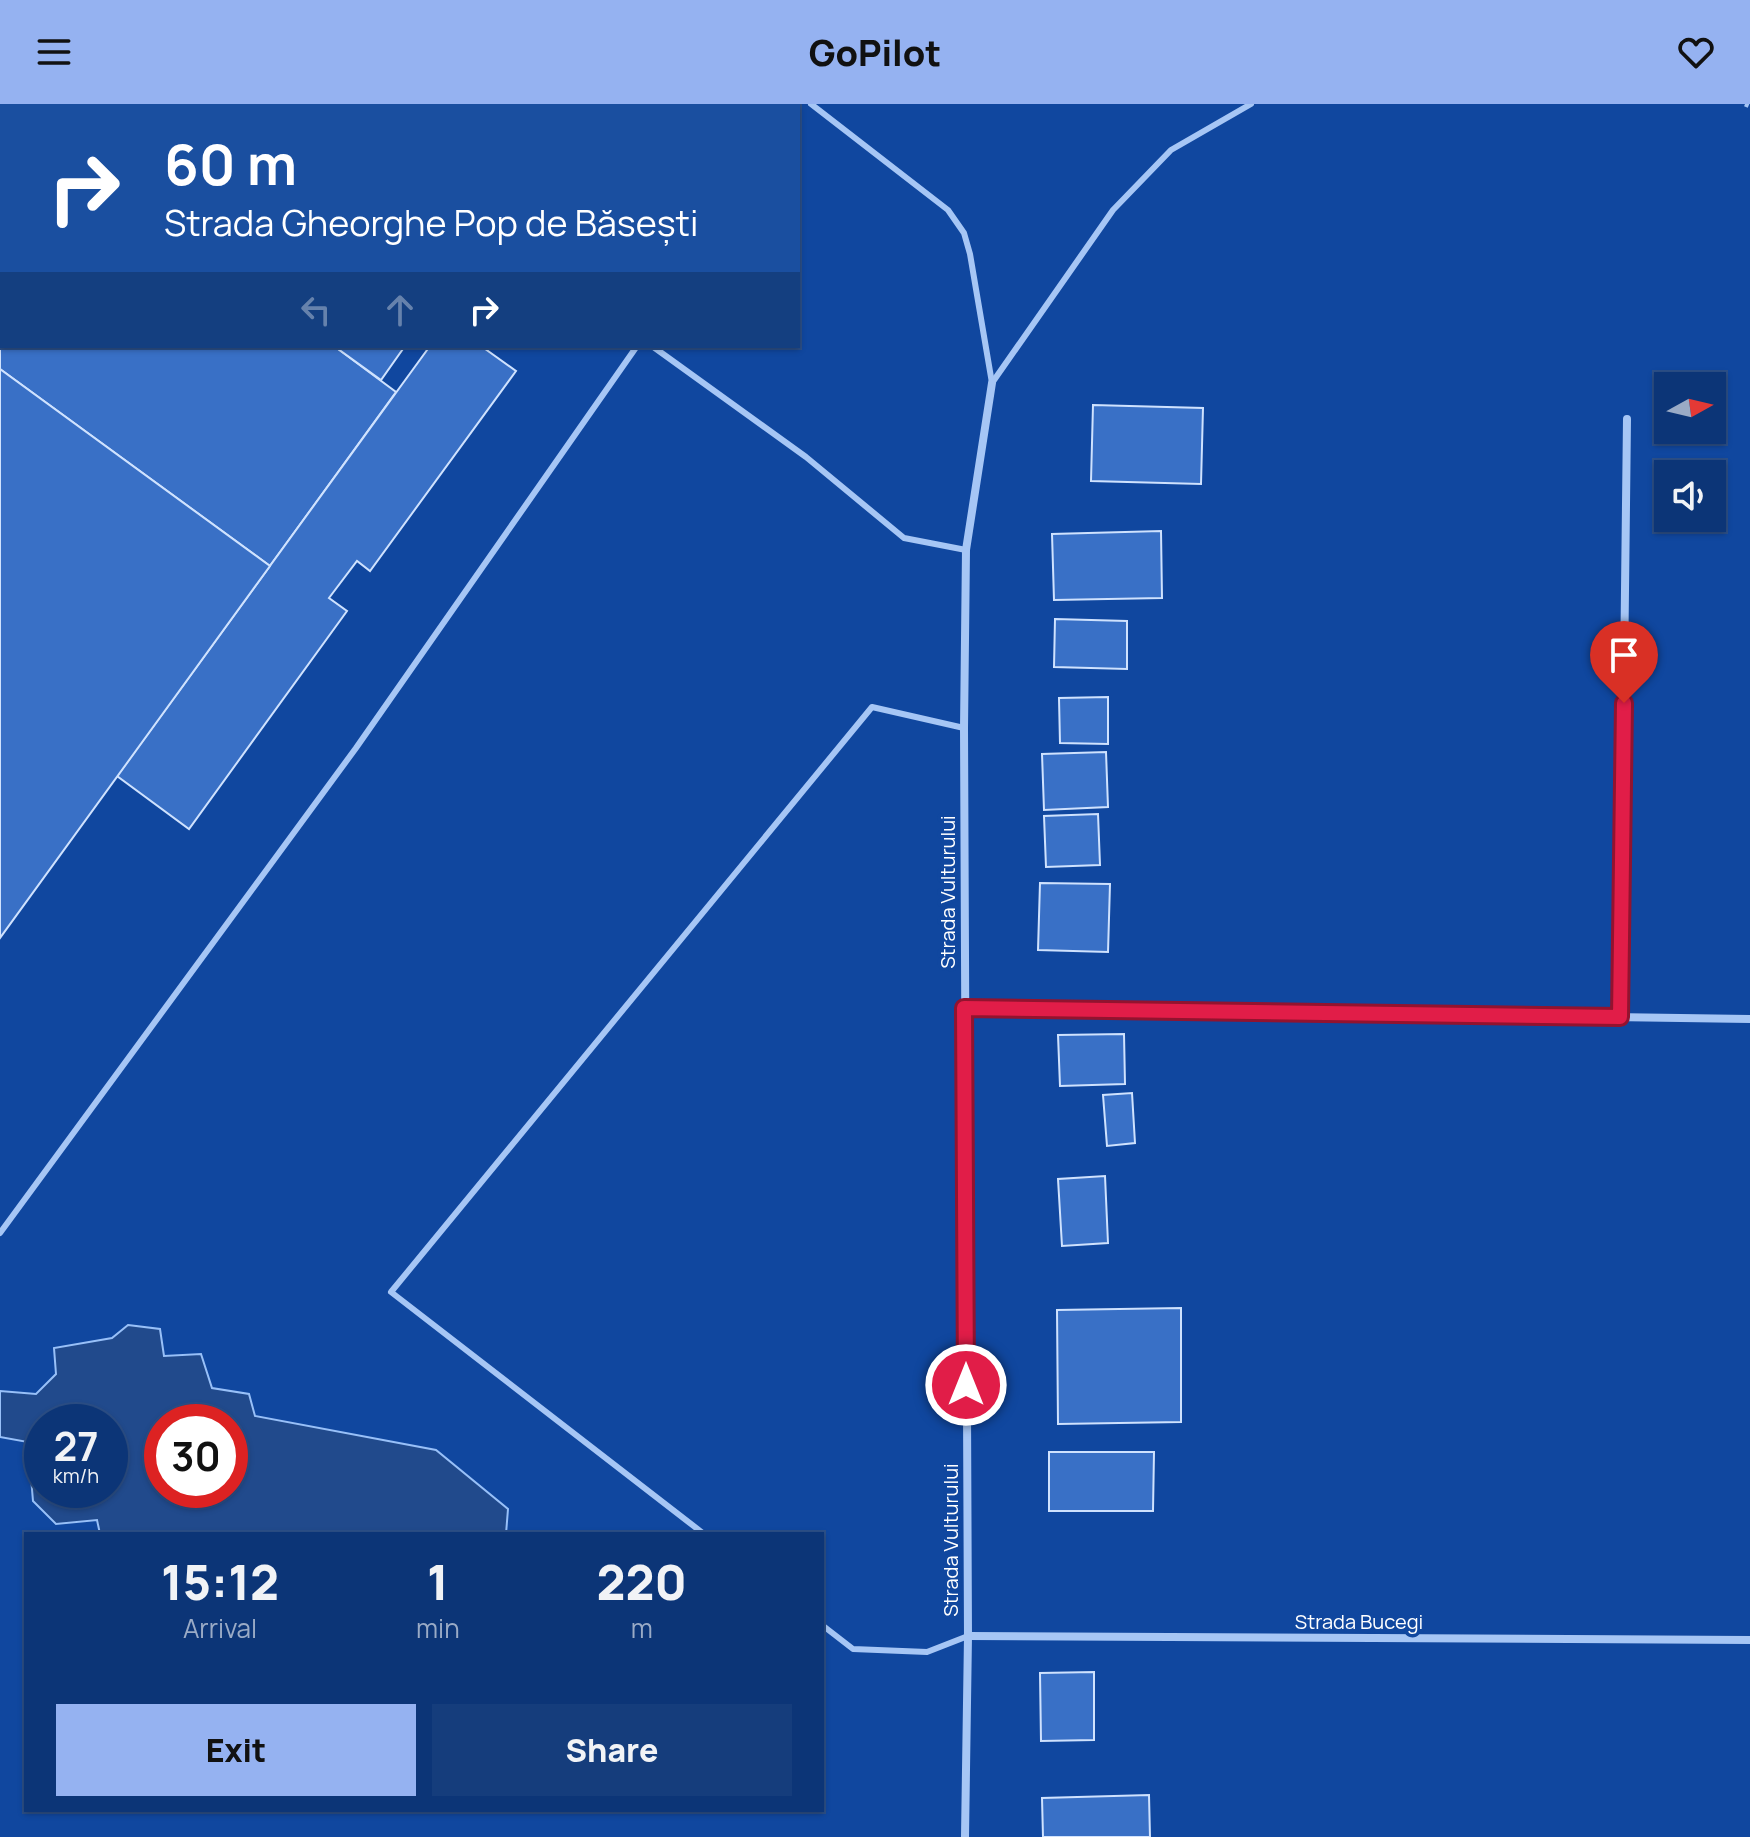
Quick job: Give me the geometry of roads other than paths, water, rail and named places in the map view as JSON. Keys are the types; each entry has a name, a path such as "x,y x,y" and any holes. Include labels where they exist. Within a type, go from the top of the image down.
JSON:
{"street":[{"name":"Strada Vulturului","path":"965,1837 968,1636 964,1008 966,550 992,383"},
{"path":"1620,1017 1627,419"},
{"path":"964,1008 1750,1019"},
{"name":"Strada Bucegi","path":"968,1636 1750,1640"}],"lane":[{"path":"811,104 948,210 964,233 992,383"},
{"name":"Strada Vulturului","path":"992,383 1113,210 1171,150 1251,104"},
{"path":"0,1233 356,748 636,348"},
{"path":"655,348 806,457 904,538 966,550"},
{"path":"701,1532 391,1292 872,707 964,728"},
{"path":"824,1627 853,1649 927,1652 968,1636"}],"water":[{"path":"128,1325 160,1329 164,1356 201,1354 212,1388 249,1394 255,1416 436,1450 508,1509 506,1532 100,1532 97,1520 56,1524 40,1508 128,1508 128,1404 24,1404 24,1441 0,1437 0,1391 36,1394 56,1374 54,1348 112,1338"}]}
